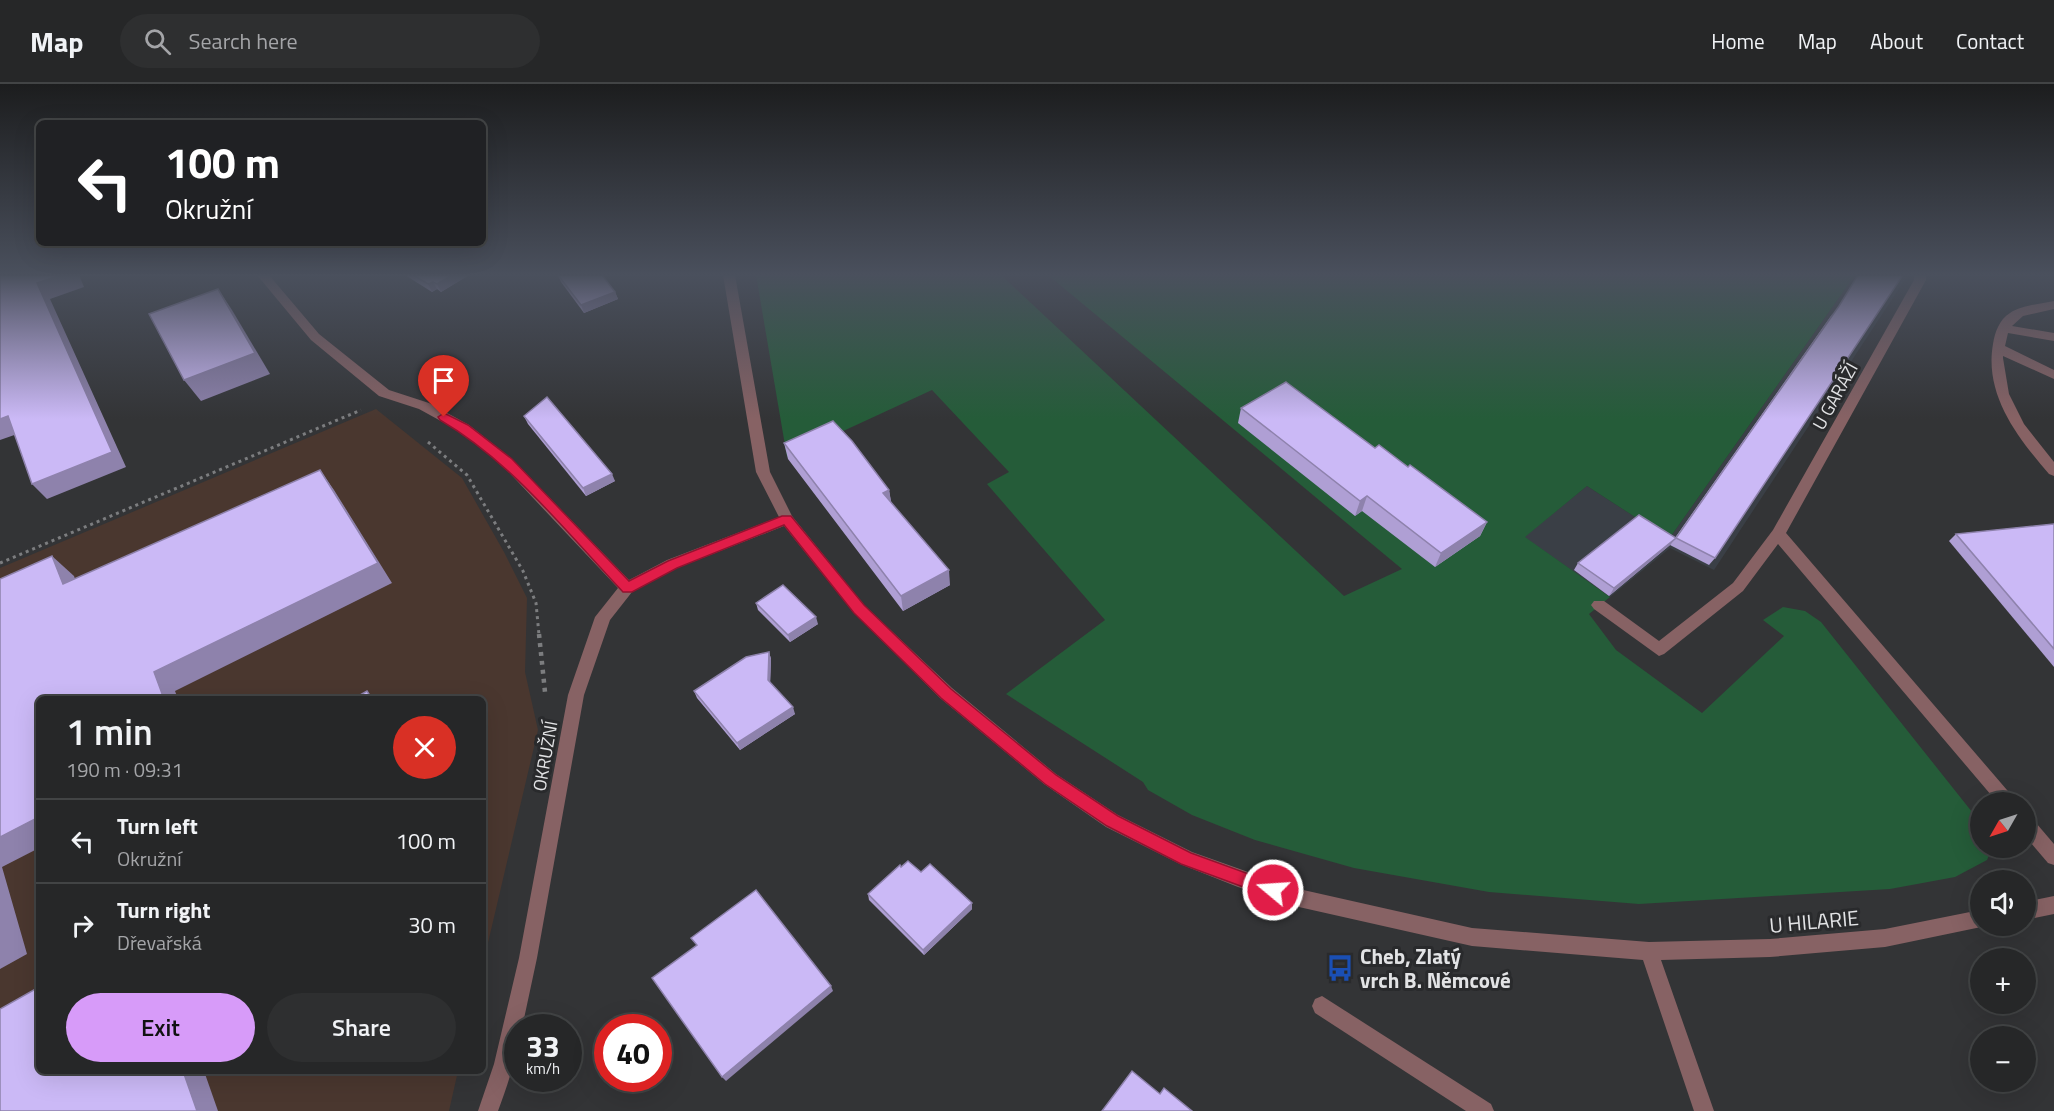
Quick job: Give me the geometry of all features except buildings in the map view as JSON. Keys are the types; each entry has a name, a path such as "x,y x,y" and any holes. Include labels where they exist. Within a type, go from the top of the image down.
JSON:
{"street":[{"path":"303,323 315,337 384,393 424,406 464,428 507,462 627,588"},
{"name":"U HILARIE","path":"737,323 763,472 787,519 859,609 946,693 1050,780 1113,821 1186,858 1290,896 1472,937 1649,951 1770,948 1885,938 1970,921"},
{"name":"U GARÁŽÍ","path":"1599,605 1659,650 1738,587 1778,534 1896,323"},
{"path":"2007,323 2003,328 1998,348 1999,378 2012,417 2054,471"},
{"path":"2003,328 2054,337"},
{"path":"1998,348 2054,375"},
{"name":"OKRUŽNÍ","path":"488,1111 504,1064 528,958 576,695 603,617 627,588 672,564 787,519"},
{"path":"1778,534 1998,792"},
{"path":"2036,836 2054,857"},
{"path":"2036,908 2054,905"},
{"path":"1649,951 1704,1111"},
{"path":"1322,1006 1484,1111"}],"path":[{"path":"0,563 393,395"},
{"path":"421,436 467,475 523,571 536,603 544,701"}],"shaded area":[{"path":"1821,323 1876,323 1714,570 1670,548 1610,597 1524,537 1587,486 1669,539"},
{"path":"376,409 462,478 527,598 525,672 538,730 486,951 486,696 36,696 36,1074 457,1074 449,1111 0,1111 0,568"}],"green space":[{"path":"764,323 1052,323 1344,596 1402,569 1106,323 1821,323 1669,539 1587,486 1525,537 1610,597 1589,614 1616,650 1702,713 1784,636 1763,620 1783,607 1805,611 1821,622 1970,809 1970,858 1988,858 1987,860 1955,877 1890,889 1639,904 1489,892 1354,868 1255,840 1192,815 1148,790 1143,782 1006,694 1105,620 987,484 1009,472 932,390 787,457"}],"place":[{"name":"Cheb, Zlatý vrch B. Němcové","path":"1340,968"}],"route":[{"path":"444,417 464,428 507,462 627,588 672,564 787,519 859,609 946,693 1050,780 1113,821 1186,858 1273,890"}]}
